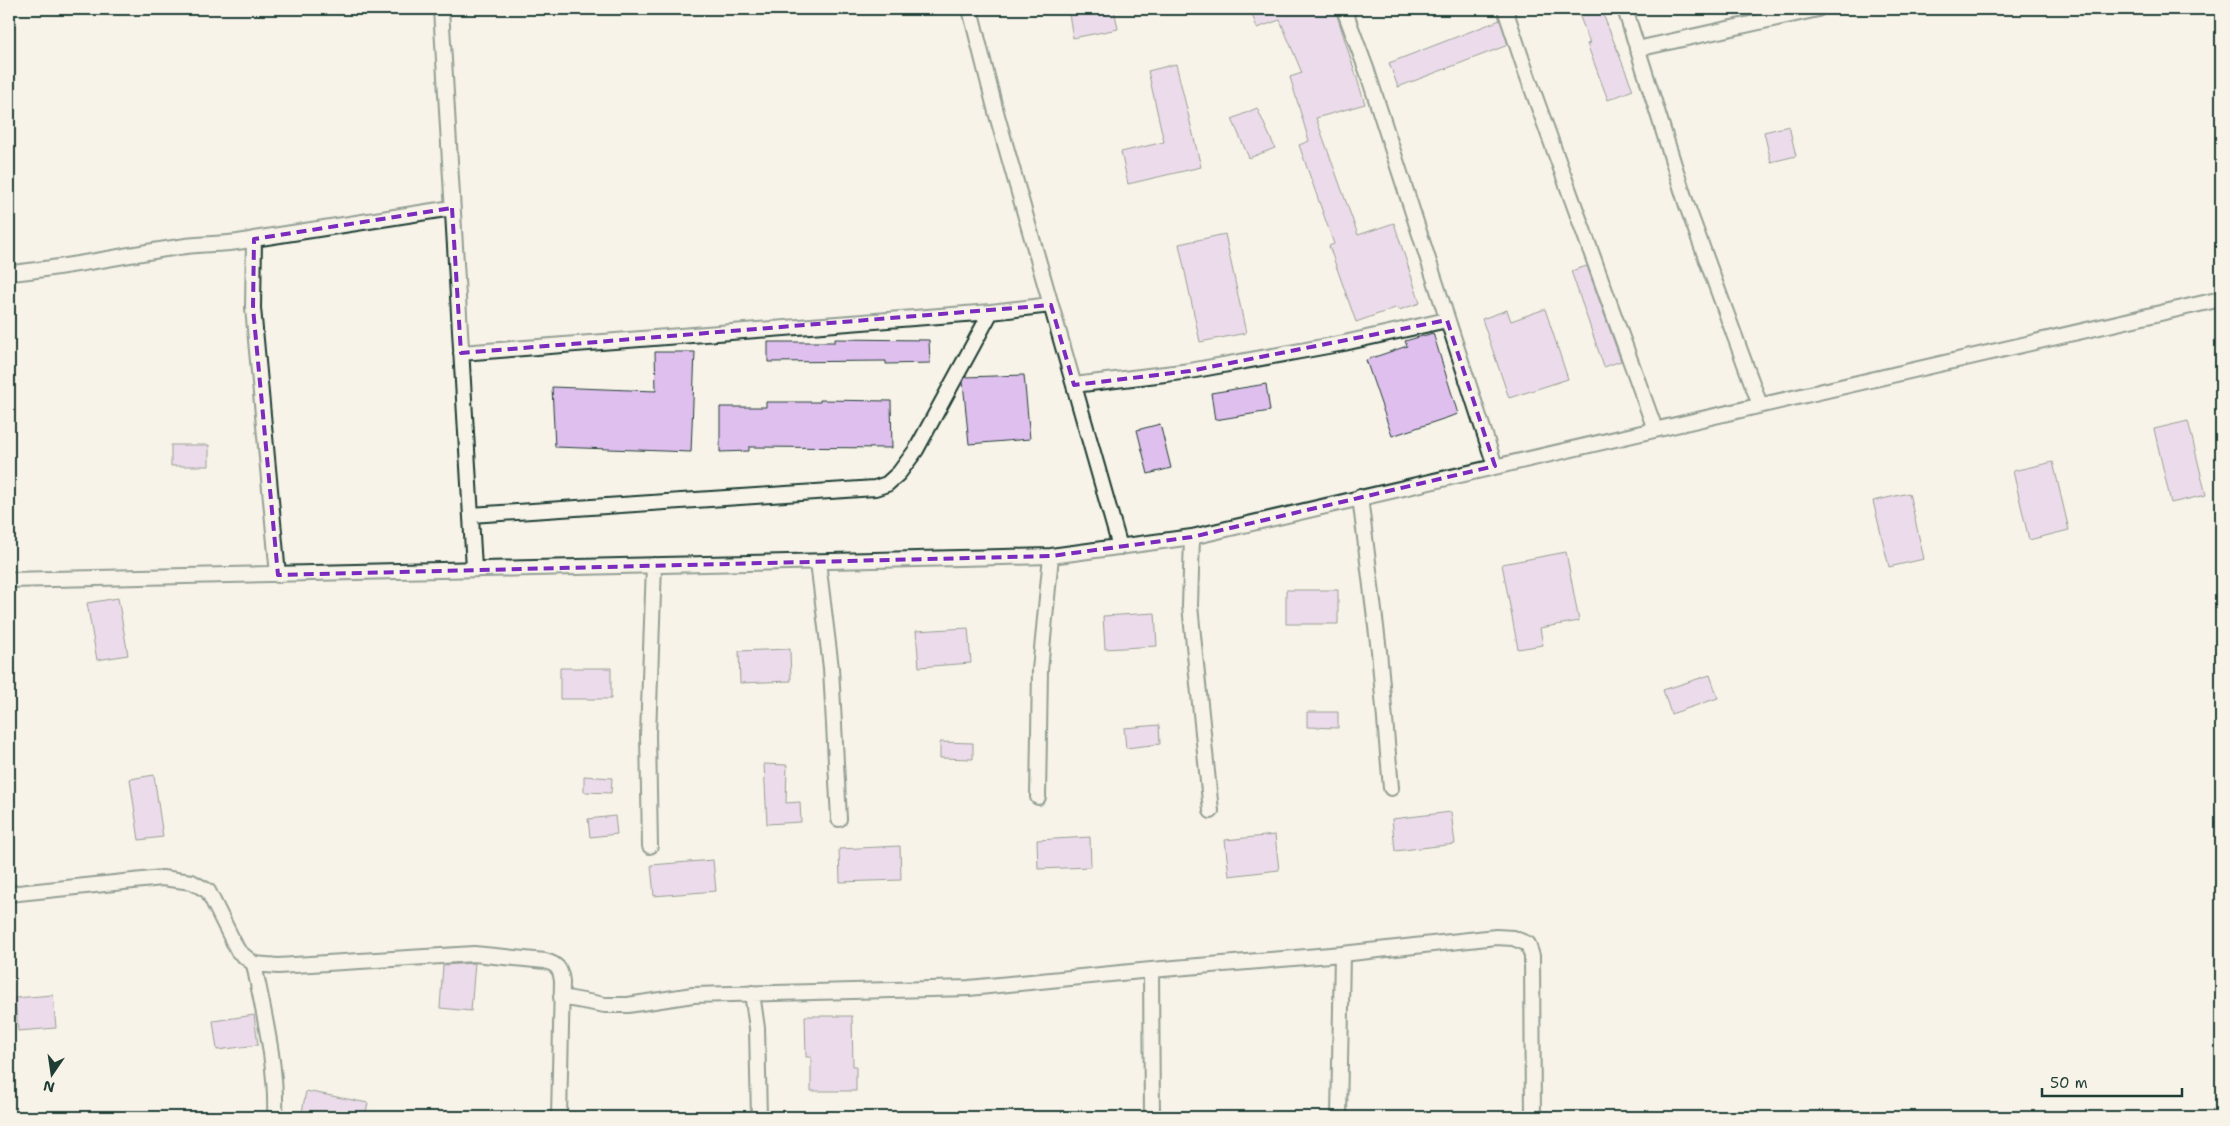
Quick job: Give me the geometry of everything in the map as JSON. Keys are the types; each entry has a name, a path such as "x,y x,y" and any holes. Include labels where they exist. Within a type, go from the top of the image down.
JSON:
{"street":[{"path":"441,9 474,568"},
{"path":"970,9 996,112 1120,547"},
{"path":"1344,9 1367,71 1495,466"},
{"path":"1505,9 1525,70 1655,429"},
{"path":"1625,9 1687,206 1760,405"},
{"path":"1638,50 1818,9"},
{"path":"9,273 188,246 240,243 254,239 452,208"},
{"path":"254,239 253,308 278,575"},
{"path":"9,580 1051,556 1192,537 2221,299"},
{"path":"461,353 991,312 1051,305"},
{"path":"471,515 865,489 887,484 899,473 916,450 991,312"},
{"path":"1074,385 1190,371 1344,344 1447,320"},
{"path":"1360,497 1379,651 1391,788"},
{"path":"1192,537 1190,606 1211,811"},
{"path":"1038,797 1040,670 1051,556"},
{"path":"818,562 831,668 839,819"},
{"path":"650,846 648,734 654,565"},
{"path":"9,894 162,878 192,882 208,891 238,951 254,964 278,966 474,954 545,961 555,964 561,971 559,1117"},
{"path":"561,996 605,1005 628,1005 693,995 969,988 1342,954 1496,937 1513,938 1528,944 1532,956 1533,1117"},
{"path":"1339,1117 1342,954"},
{"path":"254,964 268,1037 276,1094 275,1117"},
{"path":"1151,970 1152,1117"},
{"path":"752,993 757,1028 759,1117"}],"highlighted area":[{"path":"452,208 461,353 1051,305 1074,385 1190,371 1447,320 1495,466 1192,537 1051,556 278,575 253,308 254,239"}],"building":[{"path":"1097,9 1114,9 1118,29 1073,38 1069,14"},
{"path":"1250,9 1335,9 1365,104 1316,118 1358,235 1394,223 1420,303 1399,310 1398,307 1356,322 1329,246 1334,244 1299,145 1309,141 1290,77 1302,73 1280,20 1257,28"},
{"path":"1577,9 1601,9 1633,90 1608,100 1587,44 1590,43"},
{"path":"1500,20 1508,45 1398,87 1389,63"},
{"path":"1176,64 1201,167 1128,184 1121,152 1164,142 1148,71"},
{"path":"1257,108 1275,148 1249,158 1232,119"},
{"path":"1789,126 1796,156 1771,162 1764,132"},
{"path":"1225,234 1246,333 1200,342 1179,244"},
{"path":"1587,266 1621,361 1604,367 1571,271"},
{"path":"1545,309 1568,379 1509,398 1482,319 1507,310 1511,321"},
{"path":"1433,333 1458,414 1392,436 1366,360 1407,346 1405,341"},
{"path":"835,339 929,340 930,363 886,364 886,361 768,362 768,342 835,342"},
{"path":"655,352 695,352 691,452 555,447 552,387 656,391"},
{"path":"1024,375 1030,439 969,444 963,382 965,377"},
{"path":"1266,384 1270,411 1215,420 1211,393"},
{"path":"820,400 891,401 892,448 749,447 749,451 720,452 720,407 766,407 766,402 820,402"},
{"path":"2188,421 2206,495 2171,503 2154,429"},
{"path":"1160,424 1171,468 1148,474 1137,430"},
{"path":"171,445 209,445 209,466 171,466"},
{"path":"2053,462 2069,530 2029,540 2013,471"},
{"path":"1909,493 1924,559 1889,567 1873,501"},
{"path":"1566,552 1579,621 1540,628 1543,645 1518,649 1502,564"},
{"path":"1286,590 1338,590 1338,624 1286,624"},
{"path":"118,598 128,655 97,660 87,603"},
{"path":"1155,613 1157,646 1105,649 1103,616"},
{"path":"968,628 971,663 919,667 916,631"},
{"path":"790,649 791,681 740,683 739,651"},
{"path":"560,668 611,668 611,699 560,699"},
{"path":"1710,675 1718,698 1671,714 1663,690"},
{"path":"1307,712 1338,712 1338,728 1307,727"},
{"path":"1159,725 1160,744 1126,748 1124,728"},
{"path":"940,742 973,743 973,759 940,758"},
{"path":"764,764 787,765 786,803 800,802 801,822 767,824"},
{"path":"154,775 163,837 139,840 130,779"},
{"path":"584,776 612,778 611,793 584,792"},
{"path":"1451,812 1455,844 1395,851 1392,819"},
{"path":"615,816 617,834 590,837 588,819"},
{"path":"1275,835 1279,870 1229,876 1225,840"},
{"path":"1090,837 1091,867 1038,869 1037,840"},
{"path":"900,846 901,880 840,882 839,849"},
{"path":"713,860 716,891 654,896 651,865"},
{"path":"475,963 471,1011 440,1008 443,965"},
{"path":"53,995 56,1028 18,1031 15,998"},
{"path":"254,1015 258,1045 217,1050 213,1021"},
{"path":"805,1016 852,1016 853,1066 856,1066 856,1091 811,1091 811,1057 806,1057"},
{"path":"306,1091 368,1103 365,1117 301,1117"}]}
